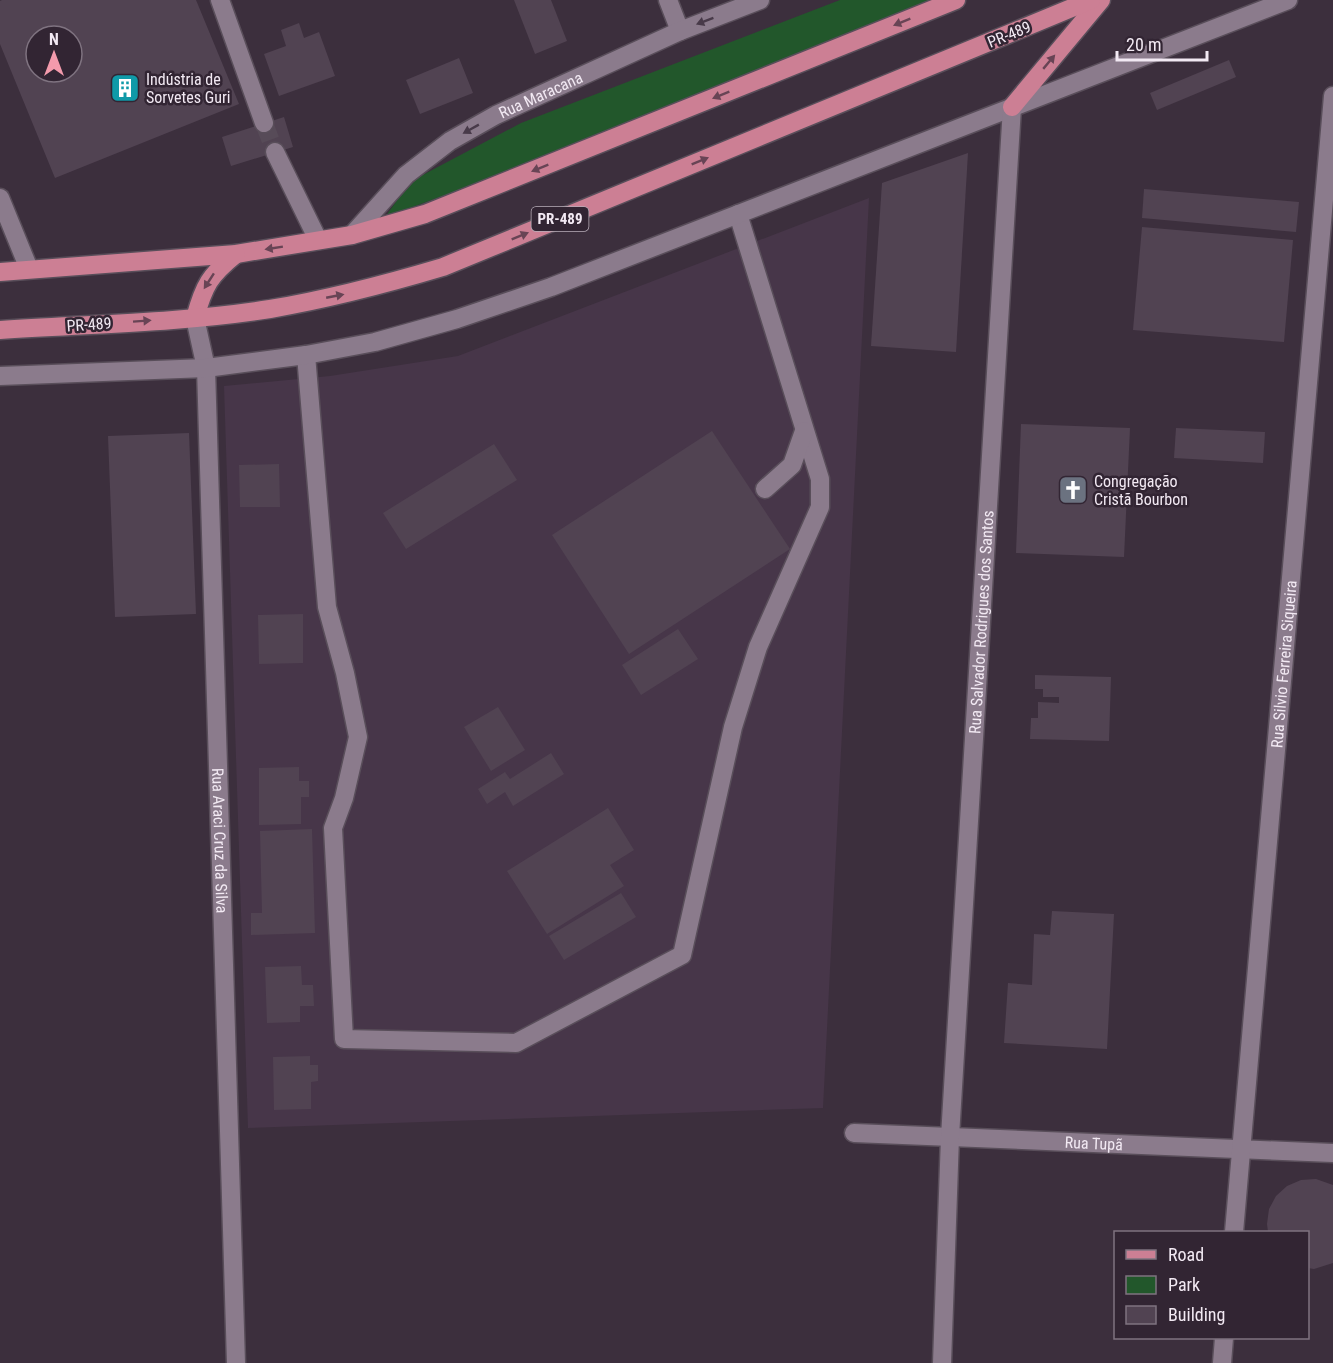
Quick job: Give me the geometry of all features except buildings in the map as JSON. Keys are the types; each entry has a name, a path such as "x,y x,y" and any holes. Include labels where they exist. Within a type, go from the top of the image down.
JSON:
{"main road":[{"path":"0,272 236,254 352,235 425,214 956,0"},
{"name":"PR-489","path":"0,330 195,318 268,309 358,292 443,267 1091,0"},
{"path":"1012,107 1101,0"},
{"path":"195,318 206,285 216,270 236,254"}],"street":[{"path":"220,0 264,123"},
{"path":"668,0 680,31"},
{"name":"Rua Maracana","path":"352,235 406,175 450,141 496,115 680,31 760,0"},
{"path":"0,376 206,368 306,355 375,342 457,319 551,287 1288,0"},
{"name":"Rua Silvio Ferreira Siqueira","path":"1234,1231 1333,96"},
{"name":"Rua Salvador Rodrigues dos Santos","path":"942,1363 950,1137 1012,107"},
{"path":"275,152 318,240"},
{"path":"0,198 29,269"},
{"path":"306,355 327,607 345,673 358,737 344,798 333,828 344,1039 516,1043 682,955 733,727 758,647 820,507 820,480 738,214"},
{"name":"Rua Araci Cruz da Silva","path":"195,318 206,368 236,1363"},
{"path":"765,489 792,465 804,431"},
{"name":"Rua Tupã","path":"854,1132 1333,1153"},
{"path":"1222,1363 1224,1339"}],"shaded area":[{"path":"869,198 823,1108 248,1128 224,386 330,376 458,356"}],"green space":[{"path":"840,0 943,0 536,162 385,217 417,178 521,123"}],"tunnel":[{"path":"264,123 275,152"}],"place":[{"name":"Indústria de Sorvetes Guri","path":"125,88"},
{"name":"Congregação Cristã Bourbon","path":"1073,490"}]}
